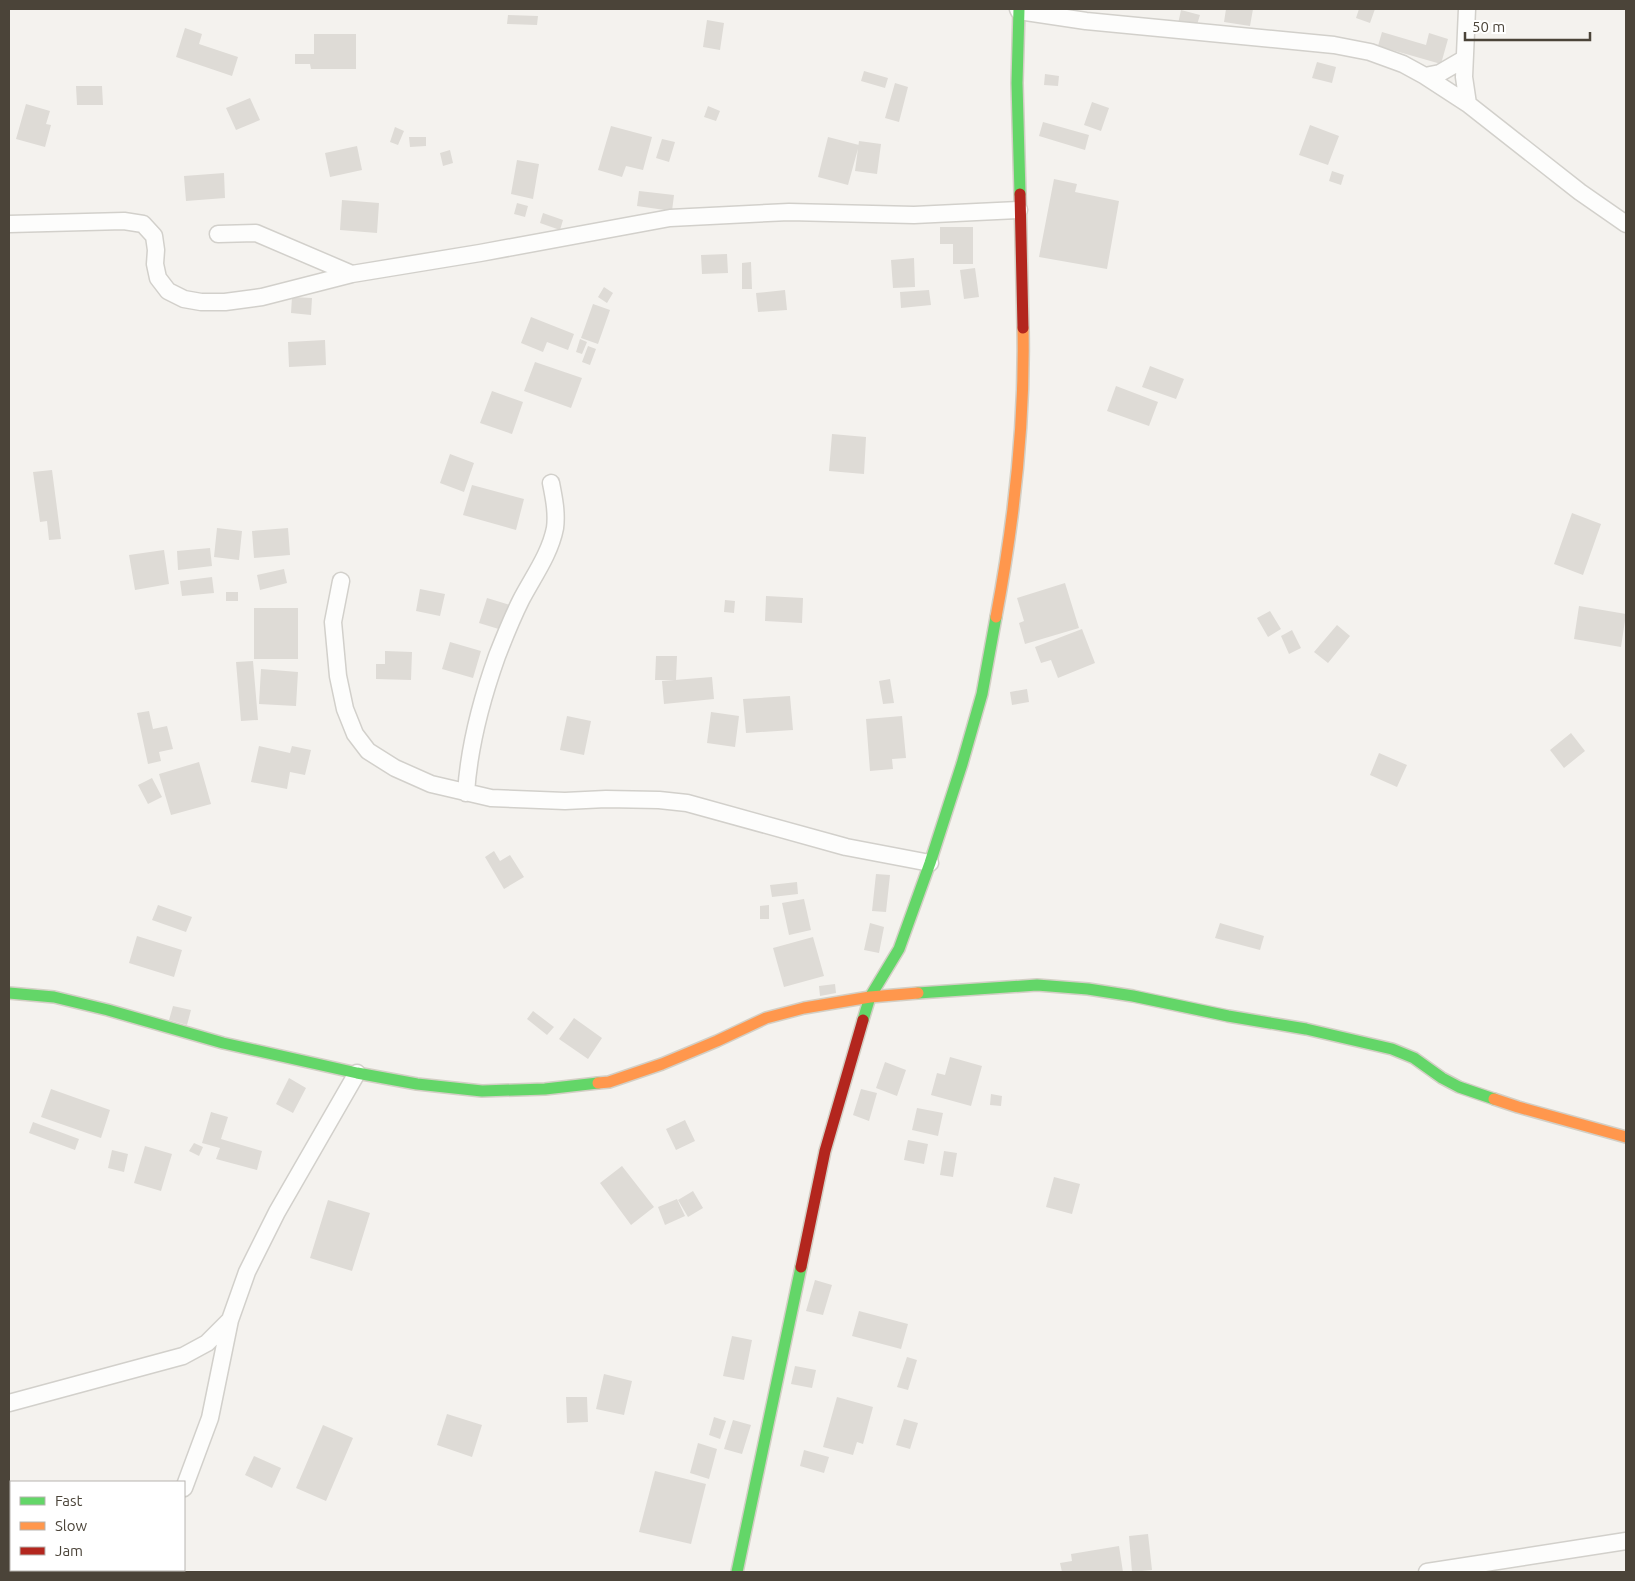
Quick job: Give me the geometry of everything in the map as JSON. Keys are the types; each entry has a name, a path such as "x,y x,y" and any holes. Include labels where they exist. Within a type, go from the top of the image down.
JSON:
{"street":[{"path":"1467,9 1464,77 1468,104"},
{"path":"737,1572 825,1151 870,997 899,949 930,863 962,764 982,694 1000,597 1017,479 1024,369 1017,83 1019,10 1086,21 1334,46 1370,52 1404,64 1468,104 1580,192 1626,224"},
{"path":"1425,76 1440,73 1464,59"},
{"path":"9,224 124,221 143,224 154,236 155,264 158,278 168,291 184,299 201,302 225,302 262,297 352,274 480,253 670,218 789,212 914,215 1019,210"},
{"path":"218,234 256,233 352,274"},
{"path":"466,793 471,747 478,716 498,656 520,602 551,542 555,526 555,502 551,483"},
{"path":"341,581 333,622 338,676 346,709 355,734 368,751 395,768 431,784 491,798 556,801 659,800 687,803 846,847 930,863"},
{"path":"9,992 54,997 108,1010 223,1043 357,1073 416,1084 482,1091 545,1089 609,1082 662,1064 766,1018 804,1008 870,997 960,989 1037,985 1088,989 1306,1029 1392,1049 1414,1058 1442,1078 1459,1087 1518,1108 1626,1137"},
{"path":"185,1485 210,1418 230,1320 247,1272 273,1220 357,1073"},
{"path":"9,1403 184,1356 207,1343 230,1320"},
{"path":"1427,1572 1626,1540"}],"building":[{"path":"1226,9 1253,9 1250,26 1224,22"},
{"path":"1359,9 1375,9 1370,23 1356,18"},
{"path":"1181,10 1200,15 1196,28 1178,24"},
{"path":"508,15 538,16 537,25 507,24"},
{"path":"707,20 724,23 720,50 703,47"},
{"path":"185,28 202,34 199,44 238,57 232,76 176,57"},
{"path":"1382,32 1426,45 1429,33 1448,39 1441,64 1378,46"},
{"path":"314,34 356,34 356,69 311,69 310,64 295,64 295,54 314,54"},
{"path":"1317,62 1336,67 1332,83 1312,78"},
{"path":"864,71 888,78 885,88 861,81"},
{"path":"1045,74 1059,76 1058,86 1044,85"},
{"path":"895,83 908,87 899,122 885,118"},
{"path":"76,86 102,86 103,105 77,105"},
{"path":"250,98 260,120 236,130 226,108"},
{"path":"1092,102 1109,108 1101,131 1084,125"},
{"path":"26,104 50,111 46,124 51,125 45,147 16,139"},
{"path":"708,106 720,111 716,121 704,117"},
{"path":"1043,122 1089,135 1085,150 1039,136"},
{"path":"1310,125 1339,136 1328,165 1299,155"},
{"path":"611,126 652,137 643,170 626,166 622,177 598,170"},
{"path":"395,127 404,131 398,145 390,142"},
{"path":"409,137 426,137 426,146 410,147"},
{"path":"828,137 859,145 848,185 818,177"},
{"path":"662,139 675,142 669,162 656,158"},
{"path":"859,141 881,144 877,174 855,171"},
{"path":"357,146 362,170 330,177 325,153"},
{"path":"450,150 453,163 443,166 440,153"},
{"path":"517,160 539,164 533,199 511,194"},
{"path":"1332,171 1344,175 1341,185 1329,181"},
{"path":"224,173 225,198 186,201 184,176"},
{"path":"1054,179 1077,184 1075,192 1119,201 1107,269 1039,257"},
{"path":"639,191 674,195 672,211 637,206"},
{"path":"342,200 379,203 377,233 340,230"},
{"path":"517,203 528,206 525,217 514,214"},
{"path":"543,213 563,220 560,230 540,223"},
{"path":"940,227 973,227 973,264 953,264 953,244 940,244"},
{"path":"727,254 728,273 702,274 701,255"},
{"path":"914,258 915,287 893,288 891,260"},
{"path":"751,262 752,289 742,289 742,263"},
{"path":"975,268 979,297 964,299 960,270"},
{"path":"604,287 613,293 607,303 598,297"},
{"path":"785,290 787,310 758,312 756,293"},
{"path":"929,290 931,305 901,308 900,292"},
{"path":"292,297 312,298 311,315 291,313"},
{"path":"593,304 610,310 598,344 581,338"},
{"path":"531,317 574,334 568,350 547,342 543,352 521,343"},
{"path":"580,339 587,342 582,354 576,352"},
{"path":"325,340 326,365 289,367 288,342"},
{"path":"588,346 596,349 590,365 582,362"},
{"path":"535,362 582,378 571,408 524,391"},
{"path":"1150,366 1184,379 1176,399 1142,387"},
{"path":"1116,386 1158,402 1149,426 1107,411"},
{"path":"492,391 523,402 512,434 480,423"},
{"path":"832,434 866,437 864,474 829,471"},
{"path":"450,454 474,463 464,492 440,483"},
{"path":"52,470 61,539 49,540 47,521 40,522 33,472"},
{"path":"472,485 524,499 516,530 463,515"},
{"path":"1572,513 1601,524 1583,575 1554,564"},
{"path":"217,528 242,531 239,560 214,557"},
{"path":"288,528 290,555 254,558 252,531"},
{"path":"210,548 212,566 178,570 177,551"},
{"path":"164,550 169,584 135,590 129,555"},
{"path":"284,569 287,583 260,590 257,575"},
{"path":"212,577 214,593 182,596 180,581"},
{"path":"1065,583 1079,628 1025,644 1019,623 1024,621 1017,598"},
{"path":"420,589 445,594 440,616 416,611"},
{"path":"226,592 238,592 238,601 226,601"},
{"path":"766,596 803,598 802,623 765,621"},
{"path":"487,598 510,605 502,630 479,623"},
{"path":"725,600 735,601 734,613 724,612"},
{"path":"1579,606 1626,614 1621,647 1574,639"},
{"path":"254,608 298,608 298,659 254,659"},
{"path":"1270,611 1281,629 1268,637 1257,618"},
{"path":"1337,625 1350,636 1328,663 1314,652"},
{"path":"1082,629 1095,663 1058,678 1051,660 1041,663 1035,647"},
{"path":"1292,630 1301,648 1289,654 1281,636"},
{"path":"450,642 481,651 473,678 442,669"},
{"path":"385,651 412,652 411,680 376,679 376,664 385,664"},
{"path":"656,656 677,656 676,680 655,680"},
{"path":"253,661 258,720 241,721 236,662"},
{"path":"261,669 298,672 296,706 259,704"},
{"path":"712,677 714,699 664,704 662,681"},
{"path":"890,679 894,703 883,704 879,681"},
{"path":"1027,689 1029,702 1012,705 1010,692"},
{"path":"790,696 793,730 746,733 743,699"},
{"path":"149,711 153,729 167,726 173,749 159,752 161,761 148,764 137,713"},
{"path":"711,712 739,716 735,747 707,743"},
{"path":"567,716 591,721 584,755 560,750"},
{"path":"902,716 906,758 892,759 893,769 870,771 866,719"},
{"path":"1571,733 1585,751 1564,768 1550,750"},
{"path":"259,746 290,753 292,746 311,750 305,775 290,772 287,789 251,782"},
{"path":"1379,753 1407,765 1397,787 1370,775"},
{"path":"199,762 211,804 171,815 159,774"},
{"path":"152,778 162,797 148,804 138,785"},
{"path":"494,851 500,861 510,855 524,877 504,889 485,857"},
{"path":"876,874 890,875 886,912 872,911"},
{"path":"797,882 798,894 772,897 770,885"},
{"path":"804,899 811,930 789,935 782,903"},
{"path":"158,905 192,917 186,932 152,920"},
{"path":"769,905 769,919 760,919 760,906"},
{"path":"870,923 884,927 879,953 864,950"},
{"path":"1220,923 1264,936 1260,950 1215,938"},
{"path":"137,936 182,950 174,977 129,963"},
{"path":"813,937 824,976 784,987 773,948"},
{"path":"835,984 836,993 820,996 819,986"},
{"path":"173,1006 191,1010 187,1025 169,1020"},
{"path":"533,1011 554,1027 547,1035 527,1019"},
{"path":"574,1018 602,1038 588,1059 559,1039"},
{"path":"950,1057 982,1066 971,1106 931,1095 937,1073 945,1075"},
{"path":"885,1062 906,1070 897,1096 876,1088"},
{"path":"289,1078 306,1088 293,1113 276,1104"},
{"path":"51,1089 110,1110 101,1138 41,1117"},
{"path":"861,1089 877,1093 869,1121 853,1115"},
{"path":"991,1094 1002,1096 1001,1106 990,1105"},
{"path":"917,1108 943,1113 938,1136 912,1130"},
{"path":"211,1112 228,1117 221,1139 262,1151 257,1170 216,1159 220,1148 202,1143"},
{"path":"685,1120 695,1141 676,1150 666,1129"},
{"path":"33,1122 79,1139 75,1150 29,1133"},
{"path":"908,1140 928,1144 924,1164 904,1160"},
{"path":"194,1143 203,1147 199,1156 189,1151"},
{"path":"145,1146 172,1154 161,1191 134,1183"},
{"path":"112,1150 128,1154 124,1172 108,1168"},
{"path":"944,1151 957,1153 953,1177 940,1175"},
{"path":"622,1166 654,1207 631,1225 600,1183"},
{"path":"1054,1177 1080,1184 1072,1214 1046,1207"},
{"path":"693,1191 703,1208 688,1217 678,1200"},
{"path":"677,1199 685,1216 665,1225 658,1207"},
{"path":"328,1200 370,1213 352,1271 310,1258"},
{"path":"815,1280 832,1285 823,1315 806,1311"},
{"path":"859,1311 908,1324 901,1349 852,1336"},
{"path":"732,1336 752,1340 744,1380 723,1376"},
{"path":"907,1357 917,1360 908,1390 897,1387"},
{"path":"795,1366 816,1370 812,1388 791,1384"},
{"path":"604,1374 632,1381 624,1415 596,1409"},
{"path":"566,1397 587,1397 588,1422 567,1423"},
{"path":"837,1397 873,1407 863,1444 857,1442 853,1455 823,1447"},
{"path":"447,1414 482,1425 472,1457 437,1445"},
{"path":"714,1417 726,1421 720,1439 709,1435"},
{"path":"904,1419 918,1423 910,1449 896,1445"},
{"path":"733,1420 751,1425 742,1454 724,1449"},
{"path":"323,1425 353,1438 326,1501 296,1488"},
{"path":"698,1443 717,1449 709,1479 690,1473"},
{"path":"804,1450 829,1457 824,1473 800,1466"},
{"path":"254,1456 281,1468 272,1488 245,1475"},
{"path":"655,1471 706,1484 691,1544 639,1532"},
{"path":"1148,1534 1152,1570 1132,1572 1129,1536"},
{"path":"1119,1546 1123,1572 1062,1572 1060,1563 1072,1561 1071,1554"}],"traffic: fast":[{"path":"1019,9 1017,83 1020,194"},
{"path":"863,1020 870,997 899,949 930,863 982,694 996,617"},
{"path":"918,993 1037,985 1088,989 1133,996 1228,1016 1306,1029 1392,1049 1414,1058 1442,1078 1459,1087 1494,1099"},
{"path":"9,993 54,997 108,1010 223,1043 357,1073 417,1084 482,1091 545,1089 598,1083"},
{"path":"737,1572 801,1267"}],"traffic: slow":[{"path":"996,617 1017,473 1022,401 1023,328"},
{"path":"598,1083 609,1082 662,1064 766,1018 804,1008 870,997 918,993"},
{"path":"1494,1099 1626,1137"}],"traffic: jam":[{"path":"1020,194 1023,328"},
{"path":"801,1267 825,1151 863,1020"}]}
